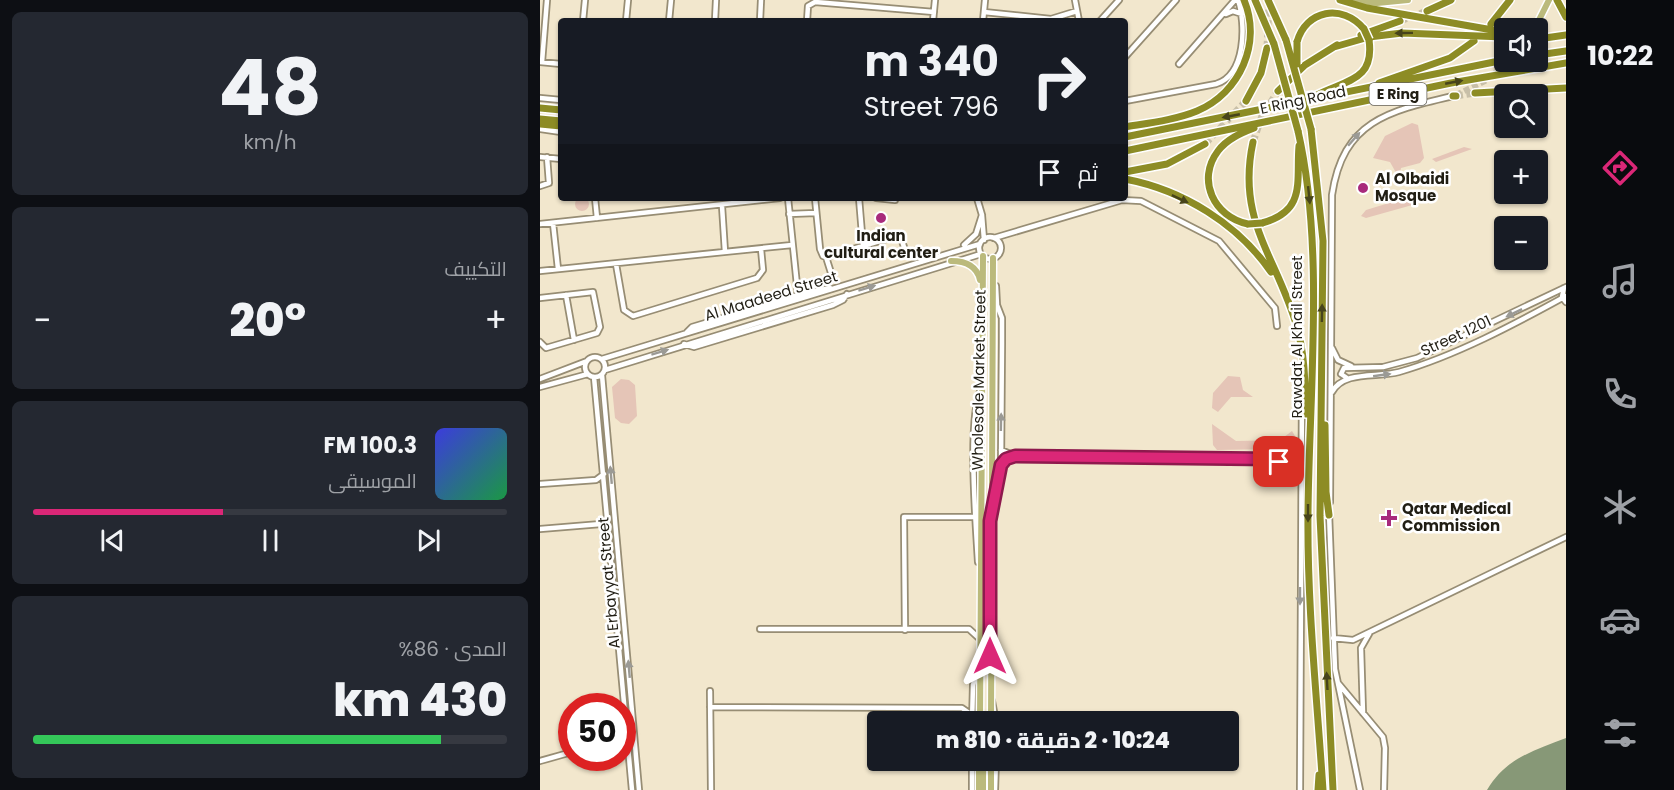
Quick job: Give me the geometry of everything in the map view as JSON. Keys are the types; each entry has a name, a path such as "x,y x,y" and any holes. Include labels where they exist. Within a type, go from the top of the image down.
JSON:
{"highway":[{"path":"1128,126 1196,111 1225,93 1242,69 1249,50 1250,24 1244,0"},
{"name":"Rawdat Al Khail Street","path":"1255,0 1299,134 1310,204 1308,521 1311,624 1323,790"},
{"name":"Rawdat Al Khail Street","path":"1268,0 1286,40 1299,79 1311,129 1323,241 1321,576 1333,790"},
{"path":"1340,0 1367,8 1494,30"},
{"path":"1427,11 1451,0"},
{"path":"1491,24 1510,0"},
{"path":"1557,0 1566,17"},
{"path":"1299,79 1297,42 1308,22 1329,13 1344,14 1364,29 1370,40 1369,59 1359,75 1309,99"},
{"path":"1278,91 1305,65 1334,47 1400,21"},
{"path":"1334,47 1369,37 1402,33 1494,37"},
{"path":"1548,37 1563,36"},
{"path":"1369,88 1450,58 1474,41"},
{"path":"1246,101 1261,73 1270,46"},
{"path":"1548,54 1566,51"},
{"name":"E Ring Road","path":"1128,136 1494,62"},
{"name":"E Ring Road","path":"1128,150 1523,69 1566,63"},
{"path":"1475,93 1548,87 1566,88"},
{"path":"540,108 558,110"},
{"path":"540,118 558,121"},
{"path":"1273,120 1230,139 1219,150 1210,166 1208,184 1213,200 1224,214 1248,224 1262,224 1278,217 1295,198 1299,181 1299,134"},
{"path":"540,126 558,126"},
{"path":"1253,142 1249,165 1249,200 1256,227 1298,332 1304,372 1306,417 1310,434"},
{"path":"1128,171 1167,164 1205,144"},
{"path":"1128,180 1182,199 1227,225 1254,249 1280,284"},
{"path":"1321,402 1325,428 1326,492 1329,515"},
{"path":"1318,790 1320,749"}],"main road":[{"path":"1340,0 1377,3 1408,0"},
{"path":"1540,18 1549,0"},
{"name":"Wholesale Market Street","path":"980,711 982,255"},
{"name":"Wholesale Market Street","path":"991,711 990,521 993,258"},
{"path":"951,261 964,262 976,270 980,278 982,305"},
{"path":"977,790 979,771"},
{"path":"977,790 980,771"},
{"path":"992,771 993,790"}],"street":[{"path":"583,18 585,0"},
{"path":"626,18 628,0"},
{"path":"669,18 671,0"},
{"path":"714,18 716,0"},
{"path":"760,18 761,0"},
{"path":"933,18 935,0"},
{"path":"983,18 985,0"},
{"path":"1075,0 1078,18"},
{"path":"1103,18 1119,0"},
{"path":"1128,54 1175,0"},
{"path":"1128,100 1224,81 1233,70 1239,56 1242,14 1237,0 1179,64"},
{"path":"540,2 547,1 541,62 558,64"},
{"path":"807,18 808,6 815,2 934,12"},
{"path":"1057,18 1077,11"},
{"path":"1224,15 1233,11 1242,14"},
{"path":"984,12 1021,18"},
{"path":"1359,790 1337,681 1333,638 1329,515 1332,195 1340,162 1357,135 1383,116 1403,108 1455,96"},
{"path":"540,98 558,100"},
{"path":"540,126 558,131"},
{"path":"540,157 558,159"},
{"path":"540,186 549,183 547,158"},
{"path":"1128,199 1141,201 1219,241 1275,308 1277,326"},
{"path":"595,201 597,218"},
{"path":"540,225 722,206 748,201"},
{"path":"788,201 798,294"},
{"path":"815,201 820,249 822,256 826,257 832,276"},
{"path":"859,201 863,246"},
{"path":"978,201 982,215 982,255 993,258 1000,252 1000,246 1009,234"},
{"path":"982,242 1118,201"},
{"path":"722,206 725,252"},
{"path":"789,214 816,213"},
{"path":"951,251 974,237 982,215"},
{"path":"554,223 558,269"},
{"path":"826,257 900,235 906,253"},
{"path":"994,238 1000,246"},
{"name":"Al Maadeed Street","path":"602,358 836,289 982,242"},
{"path":"540,271 792,245"},
{"path":"616,264 624,310 633,316 757,278 763,270 761,249"},
{"name":"Al Maadeed Street","path":"603,373 684,344 951,261 982,255"},
{"name":"Wholesale Market Street","path":"990,521 1001,465 1002,318 992,276"},
{"path":"686,334 692,327 798,294 823,288 836,289"},
{"path":"1565,288 1565,299"},
{"name":"Street 1201","path":"1353,367 1383,367 1417,358 1565,288"},
{"path":"540,298 590,292 595,294 600,329 597,333 546,348 540,342"},
{"path":"684,344 694,346 836,304 847,294"},
{"path":"566,295 574,340"},
{"name":"Street 1201","path":"1349,378 1396,373 1421,365 1565,299"},
{"path":"749,330 754,323"},
{"path":"1331,345 1338,360 1353,367"},
{"path":"540,379 592,357 602,358 603,373 540,387"},
{"path":"587,361 585,368 591,375"},
{"path":"1349,378 1342,376 1341,370 1353,367"},
{"name":"Rawdat Al Khail Street","path":"1300,790 1300,479 1304,372"},
{"name":"Al Erbayyat Street","path":"603,373 639,790"},
{"name":"Al Erbayyat Street","path":"591,375 604,474 622,693"},
{"path":"1331,394 1339,381 1349,378"},
{"name":"Wholesale Market Street","path":"981,389 975,410 975,517 982,586"},
{"path":"1001,465 1006,459 1015,456 1273,459 1291,454 1301,443"},
{"path":"1001,450 1015,456"},
{"path":"1273,459 1300,479"},
{"path":"540,484 596,480 604,474"},
{"path":"596,480 604,485"},
{"path":"540,529 601,524 608,517"},
{"path":"905,630 904,517 975,517"},
{"path":"601,524 609,530"},
{"path":"1333,638 1347,642 1371,632 1566,537"},
{"path":"760,629 969,629 982,618"},
{"path":"969,629 982,640"},
{"path":"1364,715 1361,705 1361,648 1371,632"},
{"name":"Wholesale Market Street","path":"972,711 974,680 981,660"},
{"path":"1337,681 1384,740 1384,790"},
{"path":"710,690 711,790"},
{"name":"Wholesale Market Street","path":"991,695 994,711"},
{"path":"710,707 962,708 973,702"},
{"path":"962,708 965,711"},
{"path":"540,761 558,756"},
{"name":"Al Erbayyat Street","path":"630,771 632,790"},
{"path":"974,771 977,790"},
{"path":"993,790 995,771"}],"shaded area":[{"path":"1412,123 1418,125 1424,158 1420,163 1401,168 1399,178 1390,162 1373,158 1385,136"},
{"path":"1464,147 1472,149 1436,162 1432,159"},
{"path":"1422,193 1426,197 1423,202 1366,218 1361,216 1366,210"},
{"path":"576,201 588,201 587,209 582,211 577,209"},
{"path":"1228,376 1240,377 1243,390 1253,397 1231,397 1218,412 1212,408 1213,393"},
{"path":"621,379 629,380 635,385 637,416 629,424 621,423 615,418 612,387"},
{"path":"1212,424 1236,441 1280,440 1292,431 1295,436 1285,446 1277,449 1217,450 1213,445"},
{"path":"1566,738 1566,790 1487,790 1503,770 1521,757"}],"tunnel":[{"path":"1267,48 1269,2"},
{"path":"1400,21 1427,11"},
{"path":"1456,95 1487,80 1496,72"},
{"path":"1253,142 1262,116 1278,91"},
{"path":"1456,96 1475,93"},
{"path":"1205,144 1246,101"}],"place":[{"name":"Al Olbaidi Mosque","path":"1363,188"},
{"name":"Indian cultural center","path":"881,218"},
{"name":"Qatar Medical Commission","path":"1389,518"}],"route":[{"path":"990,656 990,521 1001,465 1006,459 1015,456 1202,458 1273,459 1279,462"}]}
